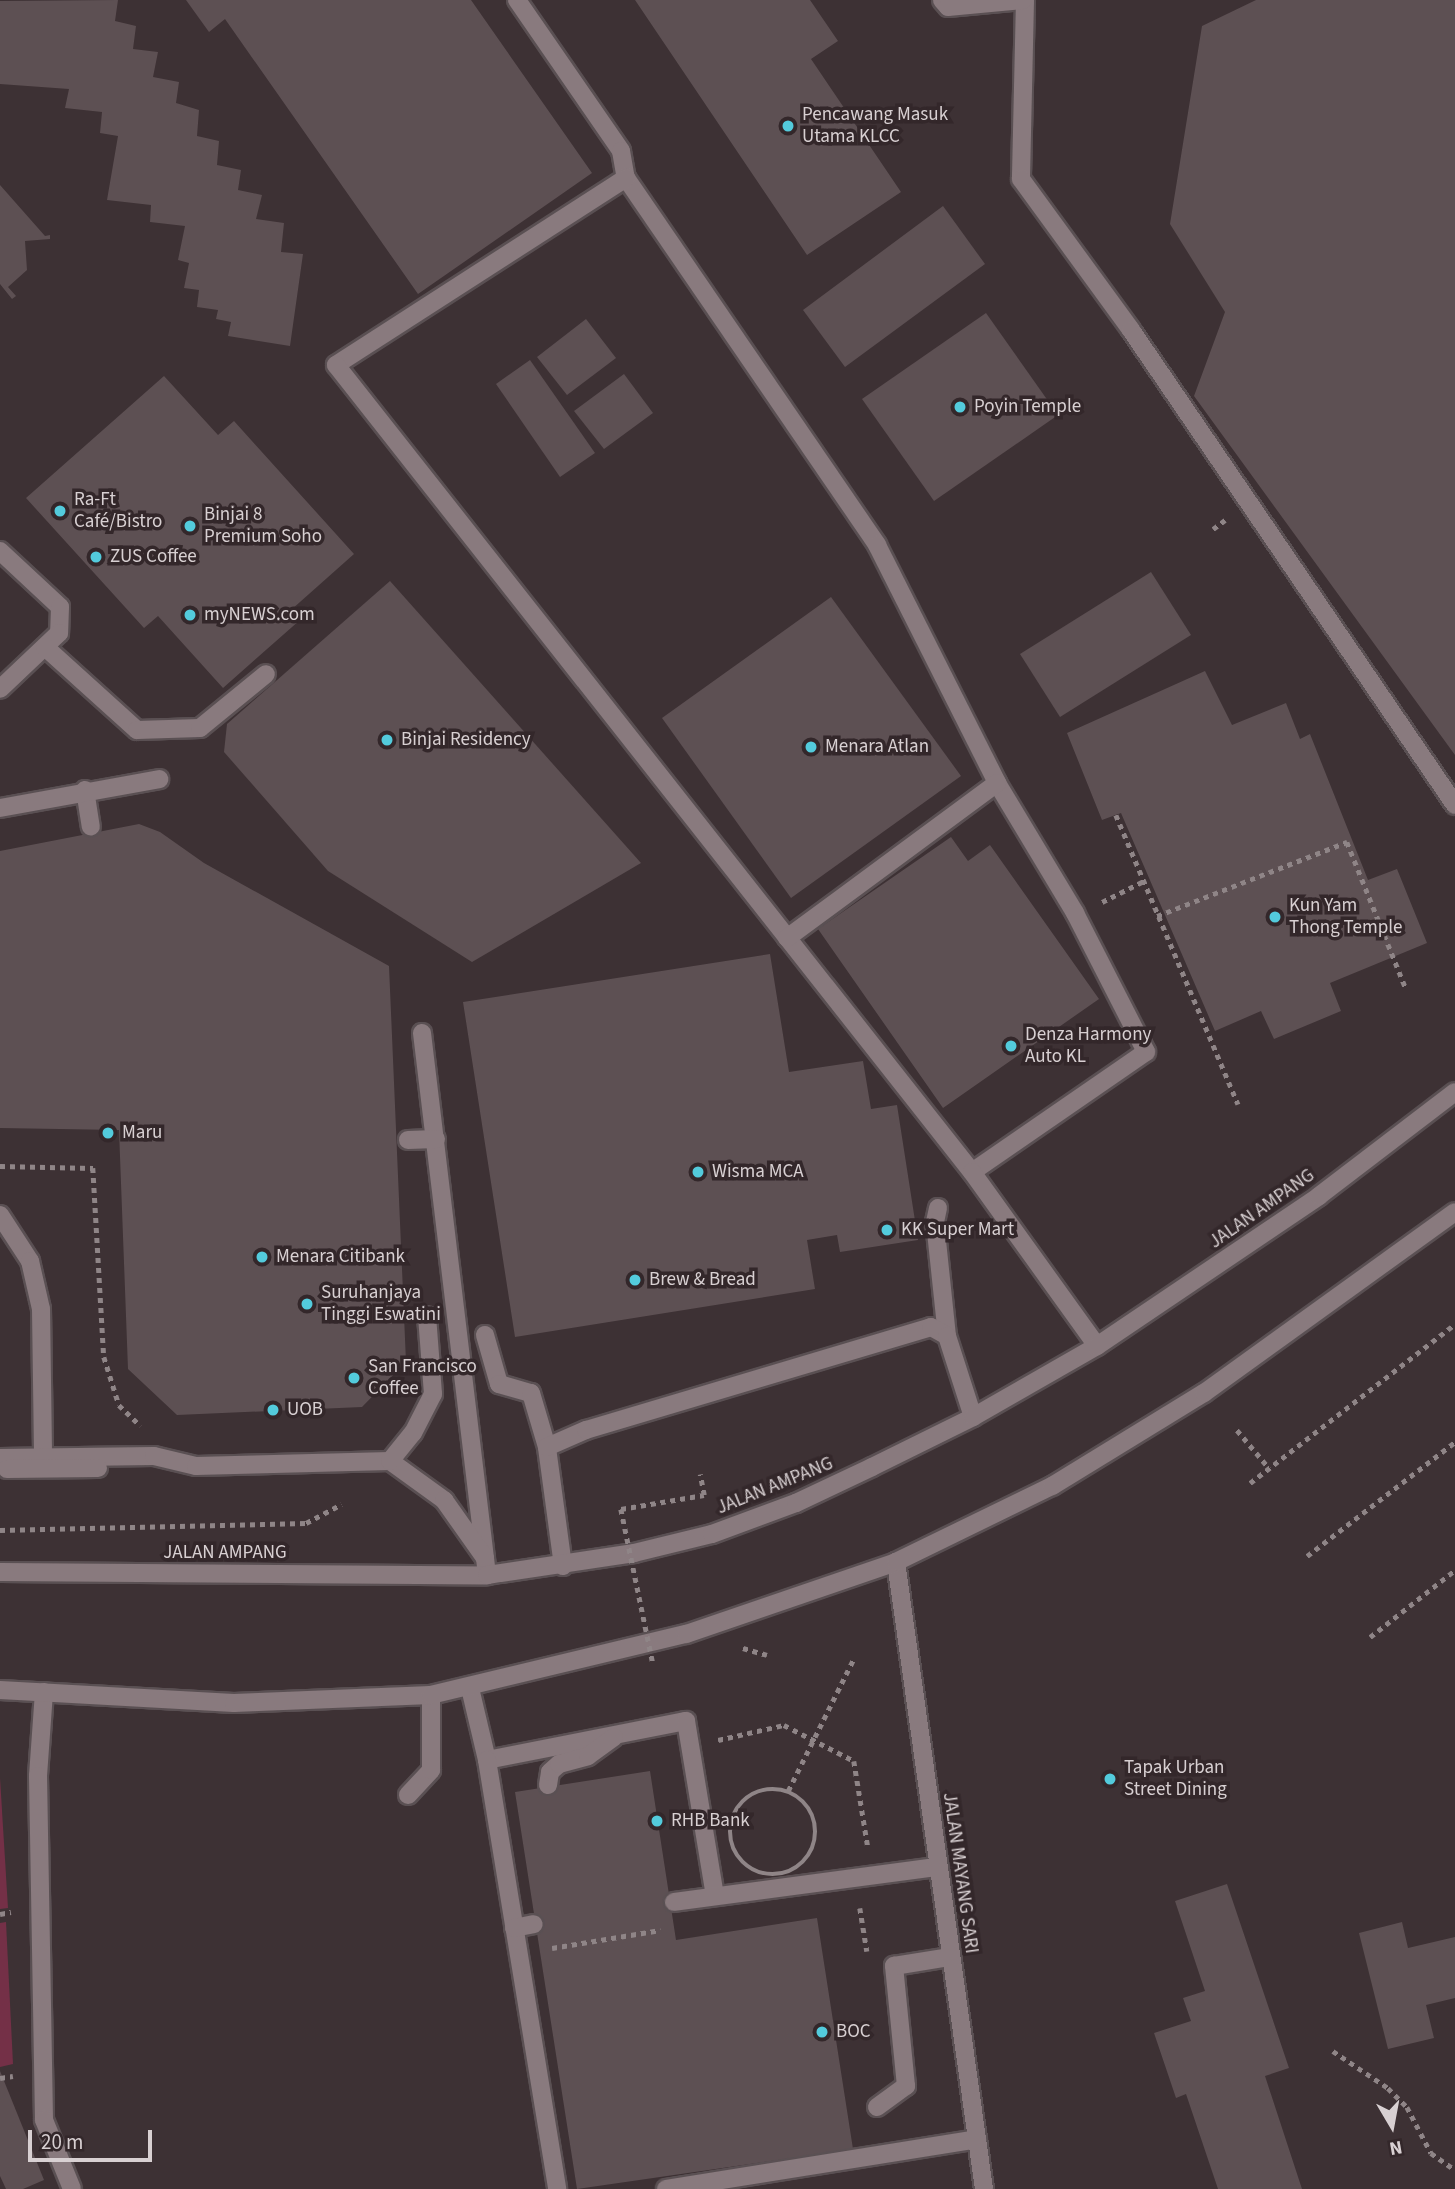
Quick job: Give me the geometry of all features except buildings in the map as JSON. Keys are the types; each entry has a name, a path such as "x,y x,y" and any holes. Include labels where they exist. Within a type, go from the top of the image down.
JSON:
{"main road":[{"path":"517,0 621,151 626,178 877,545 997,783 1075,913 1146,1052 972,1172"},
{"path":"942,0 948,7 1024,0 1021,179 1131,330 1455,805"},
{"path":"626,178 336,365 972,1172 1097,1346"},
{"path":"0,551 60,607 59,634 0,689"},
{"path":"45,647 137,730 200,728 266,674"},
{"path":"0,808 85,790 159,779"},
{"path":"787,937 997,783"},
{"path":"85,790 91,827"},
{"path":"422,1033 487,1567"},
{"name":"JALAN AMPANG","path":"0,1572 563,1566 634,1553 736,1525 796,1503 973,1417 1097,1346 1319,1196 1455,1092"},
{"path":"408,1140 436,1139"},
{"path":"938,1208 935,1222 947,1336 973,1417"},
{"path":"0,1690 234,1703 431,1695 470,1688 686,1634 896,1562 1052,1486 1204,1393 1455,1212"},
{"path":"0,1214 30,1261 41,1309 43,1456"},
{"path":"390,1461 414,1433 433,1394 427,1316"},
{"path":"547,1447 586,1430 931,1327 947,1336"},
{"path":"485,1335 499,1384 531,1393 547,1447 563,1566"},
{"path":"0,1458 154,1457 196,1466"},
{"path":"0,1469 390,1461 444,1500 487,1567"},
{"name":"JALAN MAYANG SARI","path":"896,1562 907,1620 937,1867 985,2189"},
{"path":"470,1688 487,1760 557,2189"},
{"path":"44,1692 38,1776 44,2120 72,2189"},
{"path":"408,1795 431,1770 431,1695"},
{"path":"487,1760 686,1721 715,1896"},
{"path":"548,1784 550,1772 559,1764 588,1756 617,1735"},
{"path":"674,1902 937,1867"},
{"path":"514,1928 534,1924"},
{"path":"877,2106 906,2086 894,1966 950,1957"},
{"path":"666,2189 977,2138"}],"path":[{"path":"1116,815 1142,882 1238,1104"},
{"path":"1157,916 1347,842 1406,989"},
{"path":"1075,913 1142,882"},
{"path":"0,1166 93,1168 104,1357 119,1405 155,1438 154,1457"},
{"path":"1250,1483 1455,1324"},
{"path":"1237,1430 1269,1468"},
{"path":"1307,1556 1455,1442"},
{"path":"653,1664 621,1509 704,1495 700,1474"},
{"path":"0,1530 306,1524 341,1504"},
{"path":"1370,1637 1455,1570"},
{"path":"734,1646 767,1655"},
{"path":"788,1791 854,1658"},
{"path":"690,1746 784,1725 816,1739 854,1761 873,1875"},
{"path":"788,1791 812,1812 815,1844 796,1869 764,1874 736,1854 732,1819 754,1793 788,1791"},
{"path":"855,1877 870,1970 894,1966"},
{"path":"548,1949 665,1929"},
{"path":"1333,2051 1388,2088 1407,2107 1431,2153 1455,2170"}],"shaded area":[{"path":"0,1778 8,1908 0,1909"},
{"path":"6,1922 13,2064 0,2067 0,1923"}],"place":[{"name":"Pencawang Masuk Utama KLCC","path":"788,126"},
{"name":"Poyin Temple","path":"960,407"},
{"name":"Ra-Ft Café/Bistro","path":"60,511"},
{"name":"Binjai 8 Premium Soho","path":"190,526"},
{"name":"ZUS Coffee","path":"96,557"},
{"name":"myNEWS.com","path":"190,615"},
{"name":"Binjai Residency","path":"387,740"},
{"name":"Menara Atlan","path":"811,747"},
{"name":"Kun Yam Thong Temple","path":"1275,917"},
{"name":"Denza Harmony Auto KL","path":"1011,1046"},
{"name":"Maru","path":"108,1133"},
{"name":"Wisma MCA","path":"698,1172"},
{"name":"KK Super Mart","path":"887,1230"},
{"name":"Menara Citibank","path":"262,1257"},
{"name":"Brew & Bread","path":"635,1280"},
{"name":"Suruhanjaya Tinggi Eswatini","path":"307,1304"},
{"name":"San Francisco Coffee","path":"354,1378"},
{"name":"UOB","path":"273,1410"},
{"name":"Tapak Urban Street Dining","path":"1110,1779"},
{"name":"RHB Bank","path":"657,1821"},
{"name":"BOC","path":"822,2032"}]}
